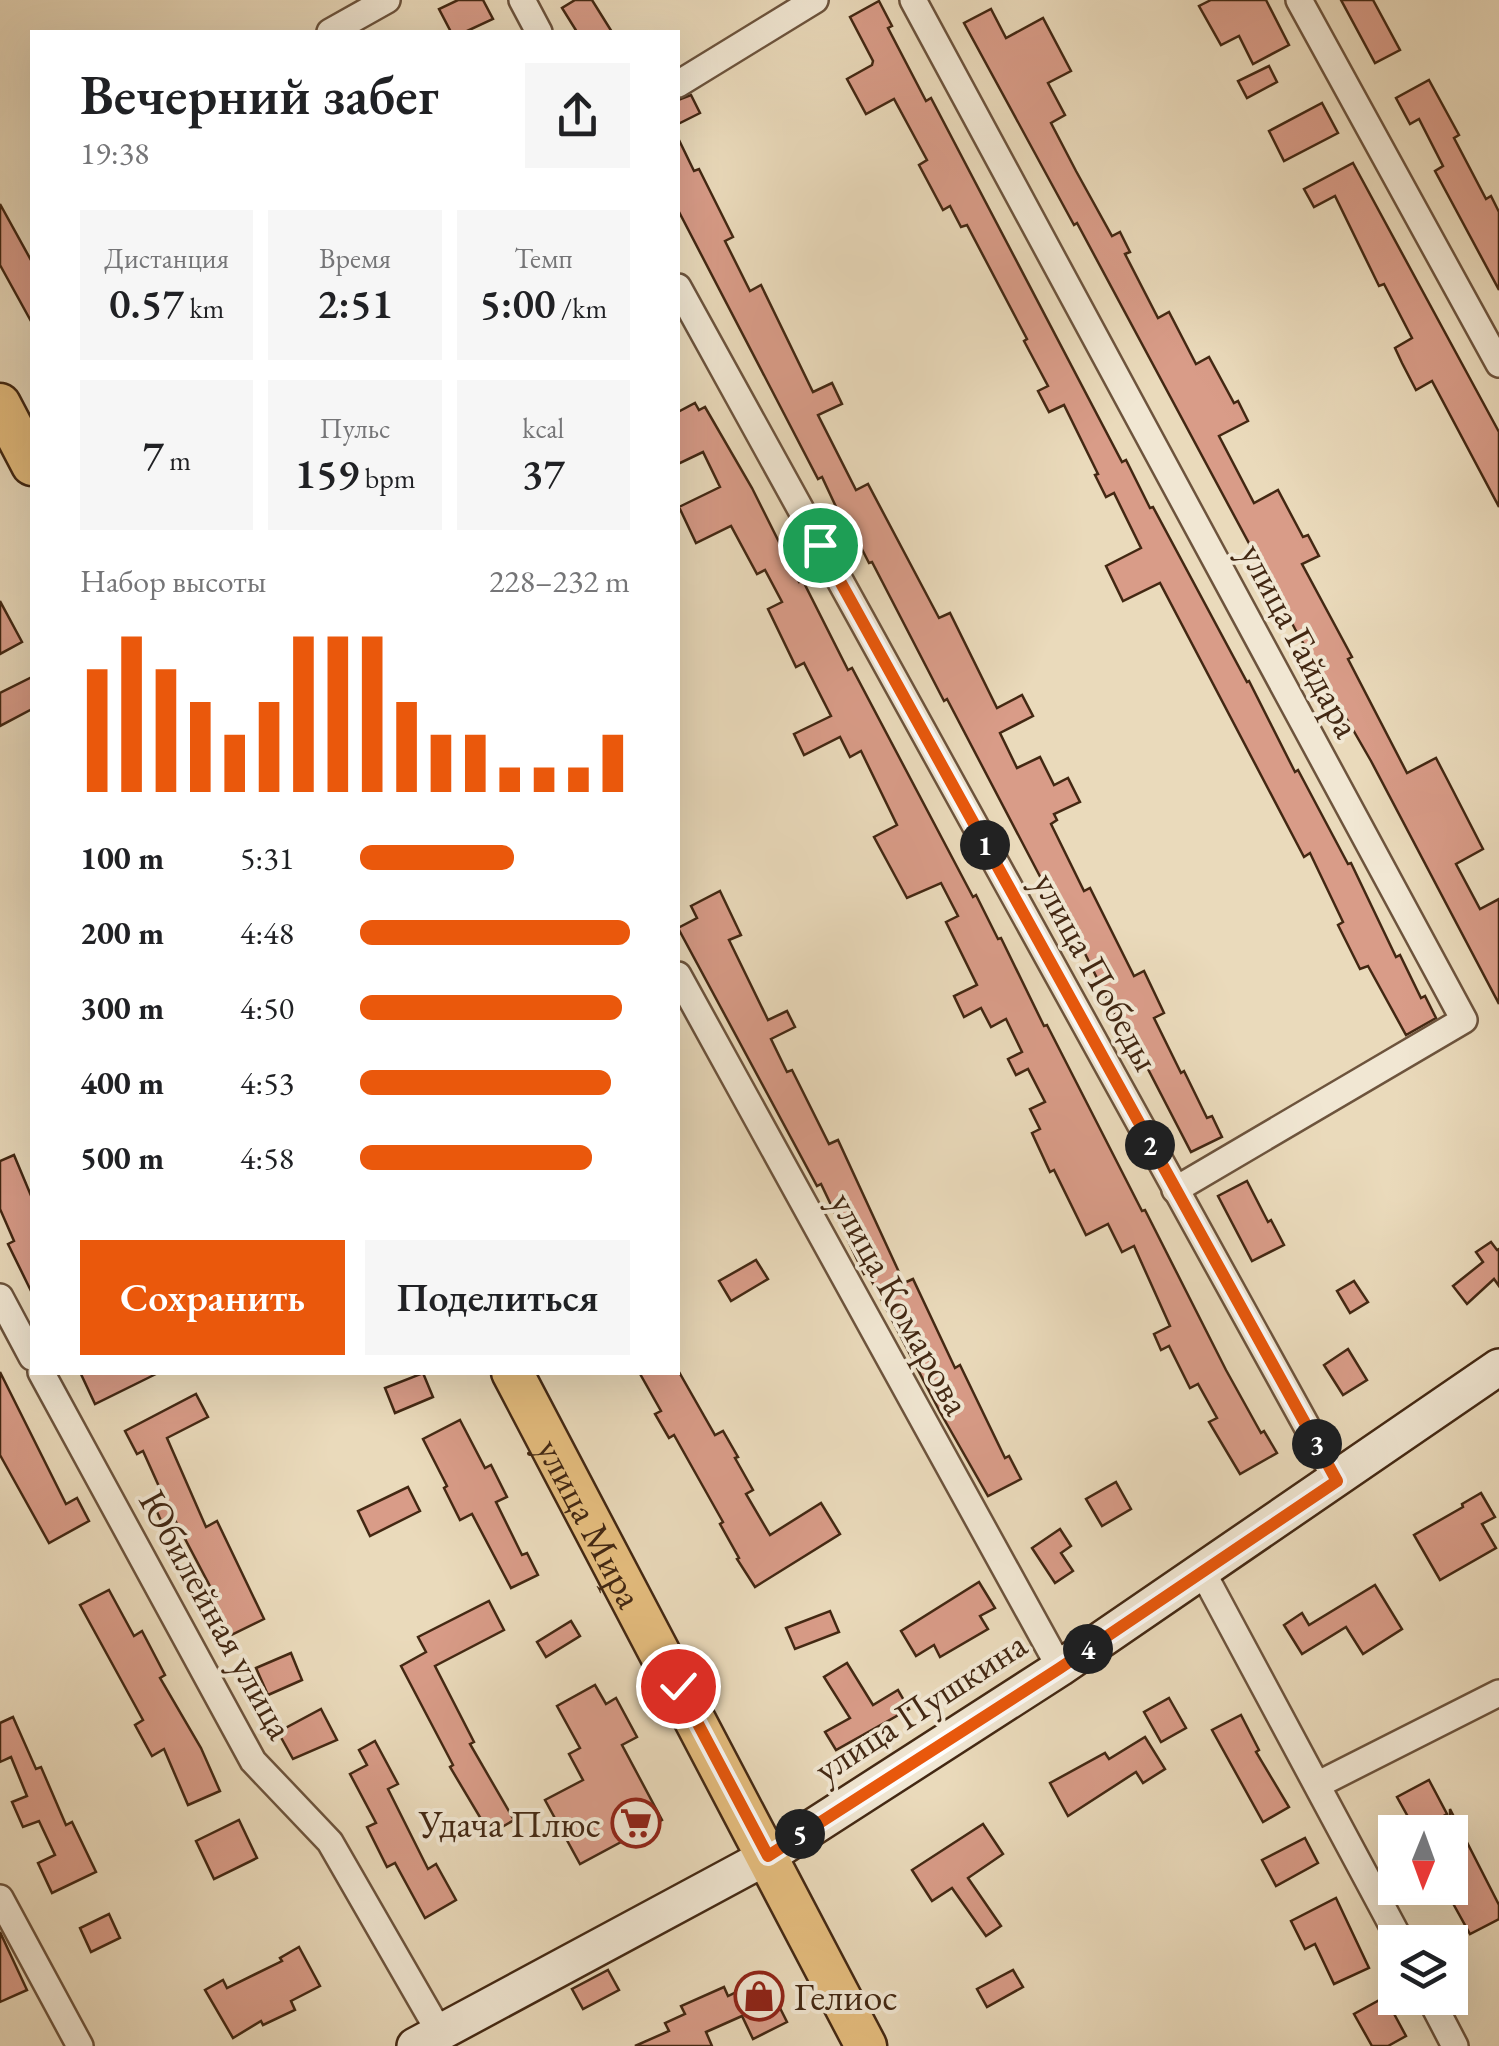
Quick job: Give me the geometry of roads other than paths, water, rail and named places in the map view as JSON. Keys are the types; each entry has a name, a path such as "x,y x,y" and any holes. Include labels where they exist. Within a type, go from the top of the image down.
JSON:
{"main road":[{"path":"0,404 30,462"},
{"name":"улица Мира","path":"514,1375 866,2046"}],"street":[{"path":"334,30 387,0"},
{"path":"522,0 538,30"},
{"path":"680,83 815,0"},
{"name":"улица Гайдара","path":"913,0 1464,1020 1175,1190"},
{"path":"1299,0 1499,364"},
{"name":"улица Победы","path":"680,291 1337,1481"},
{"name":"улица Комарова","path":"680,979 1060,1668"},
{"path":"0,1298 30,1353"},
{"name":"улица Пушкина","path":"427,2039 768,1856 1060,1668 1499,1368"},
{"name":"Юбилейная улица","path":"43,1375 253,1762 330,1842 427,2039"},
{"path":"1202,1571 1393,1925"},
{"path":"1319,1784 1499,1692"},
{"path":"0,1898 80,2046"},
{"path":"1439,2015 1455,2046"}],"place":[{"name":"Удача Плюс","path":"636,1823"},
{"name":"Гелиос","path":"759,1996"}]}
